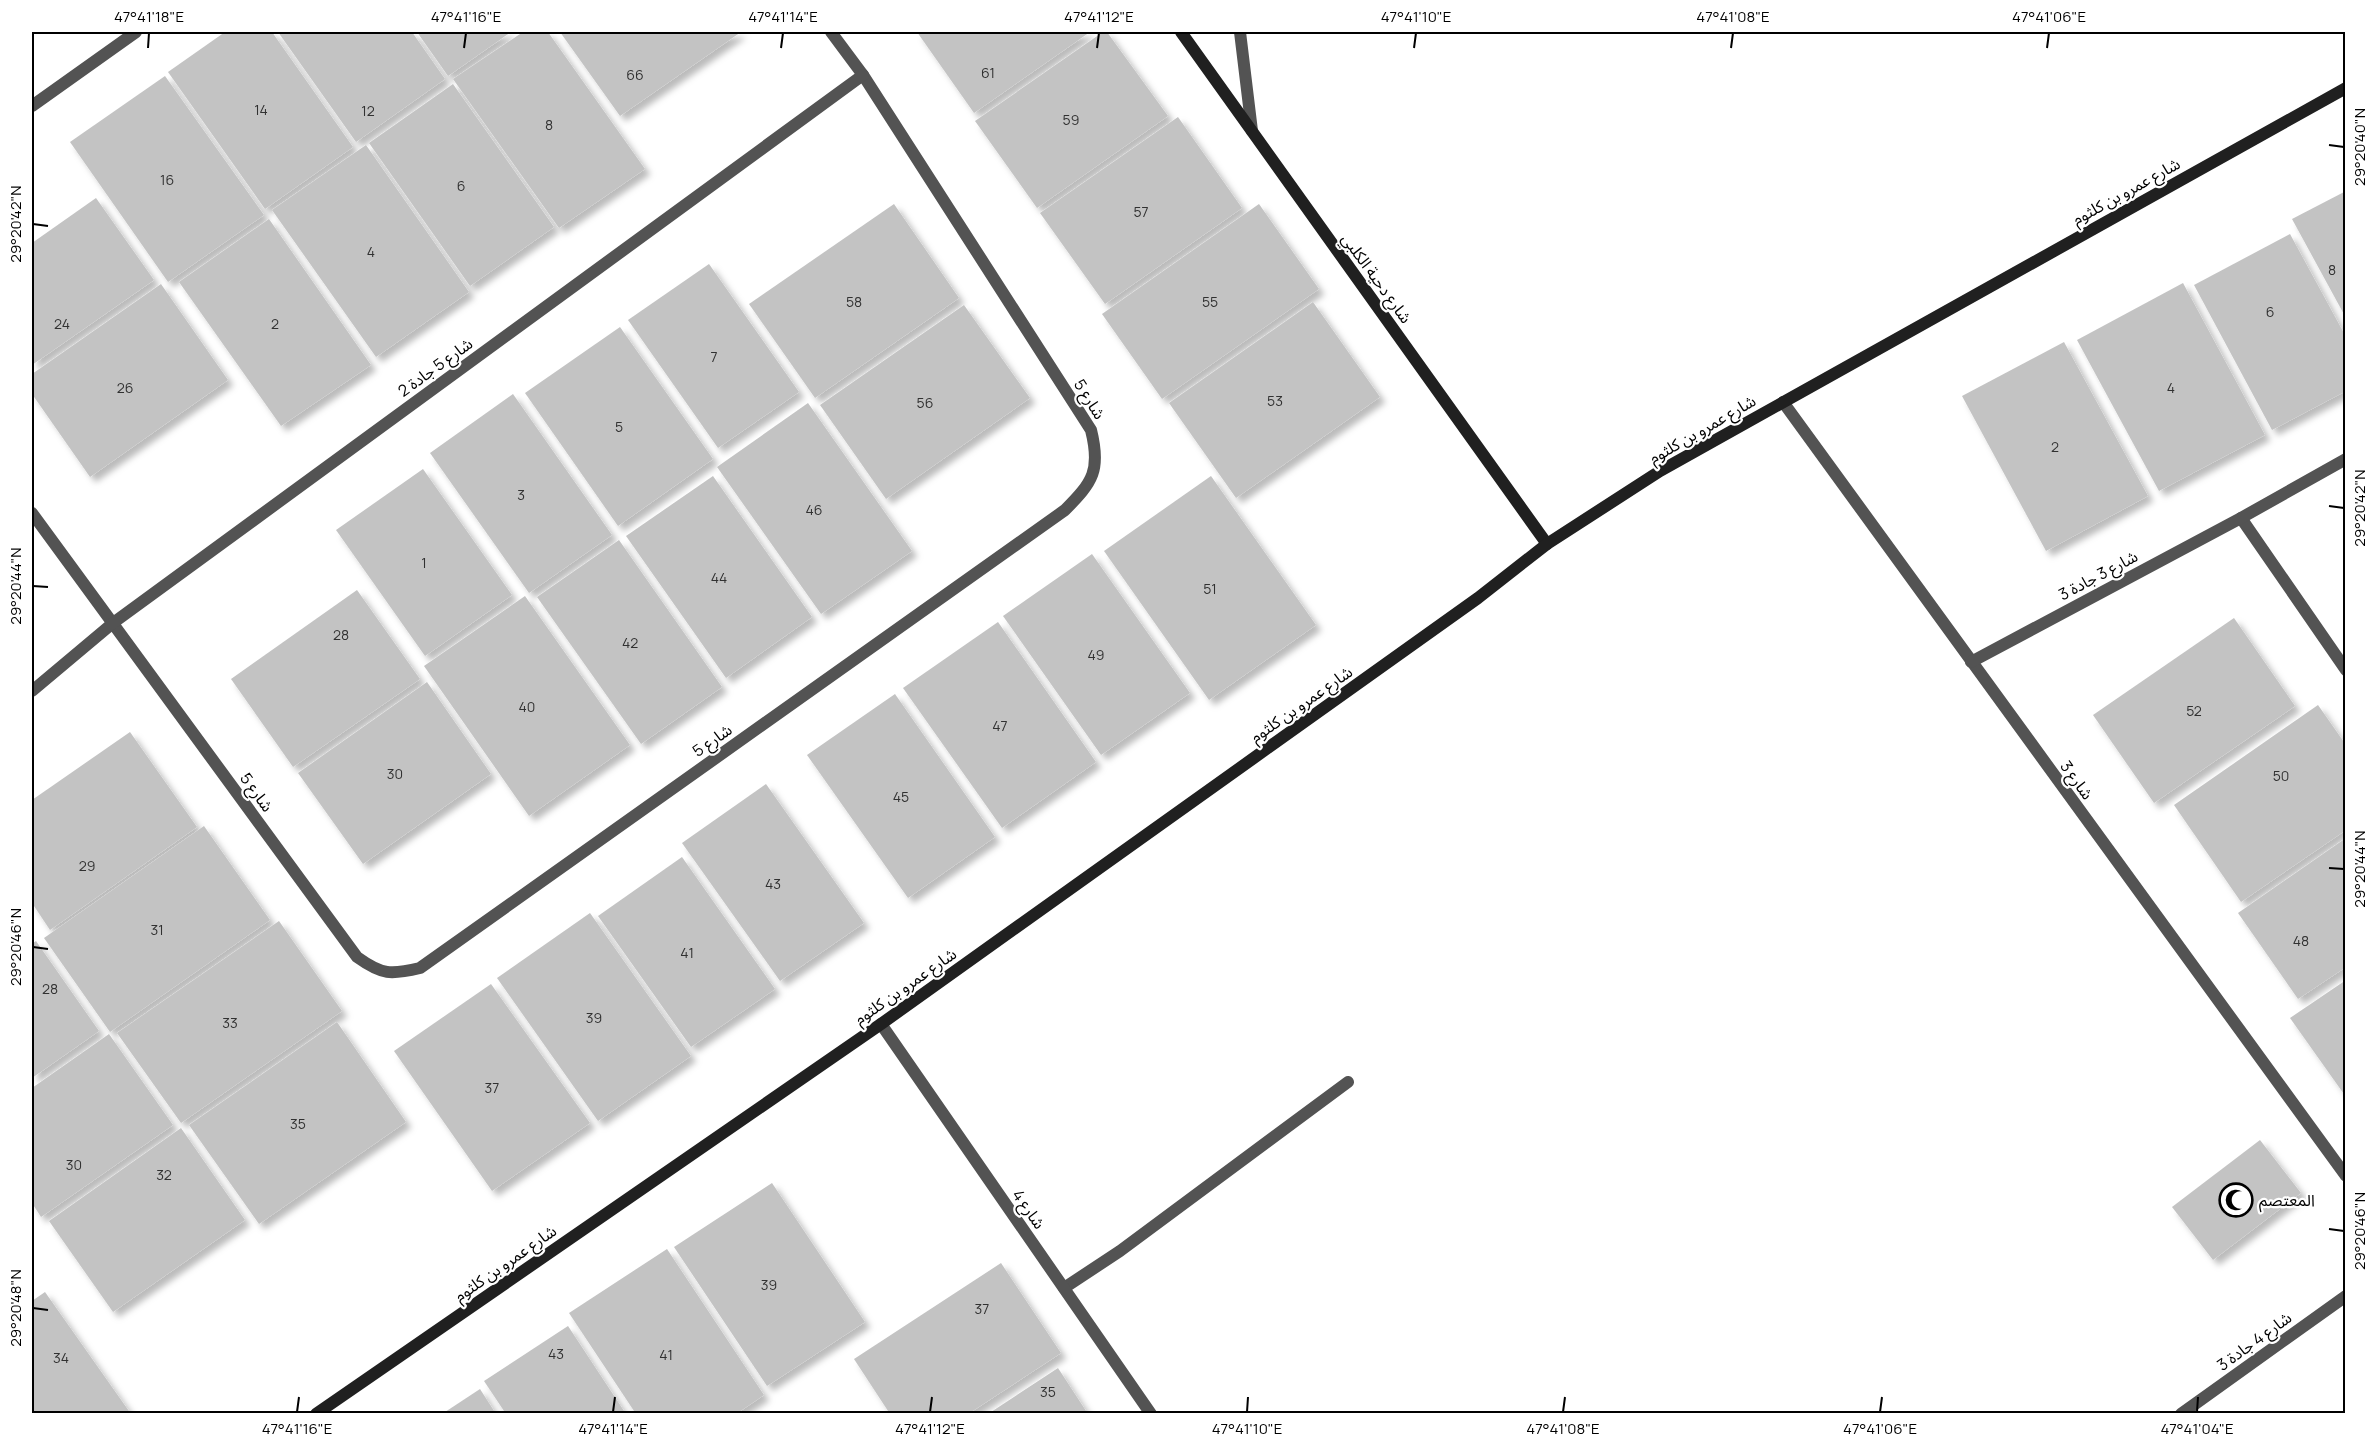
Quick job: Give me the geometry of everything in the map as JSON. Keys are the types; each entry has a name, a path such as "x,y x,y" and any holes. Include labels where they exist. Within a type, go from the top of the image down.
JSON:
{"street":[{"path":"32,106 136,32"},
{"name":"شارع 5","path":"32,513 357,957 373,969 387,974 420,968 1065,510 1084,492 1095,474 1096,453 1091,430 863,75 831,32"},
{"name":"شارع دحية الكلبي","path":"1181,32 1547,544"},
{"path":"1240,32 1252,131"},
{"name":"شارع 5 جادة 2","path":"32,691 113,623 863,75"},
{"name":"شارع عمرو بن كلثوم","path":"316,1413 881,1024 1478,598 1547,544 1660,471 2346,88"},
{"name":"شارع 3","path":"1783,402 2346,1176"},
{"name":"شارع 3 جادة 3","path":"1971,662 2241,518 2346,459"},
{"path":"2241,518 2346,670"},
{"name":"شارع 4","path":"881,1024 1151,1413"},
{"path":"1064,1287 1120,1251 1348,1082"},
{"name":"شارع 4 جادة 3","path":"2181,1413 2346,1296"}],"building":[{"path":"225,32 272,32 353,147 265,209 168,72"},
{"path":"278,32 412,32 445,79 356,142"},
{"path":"417,32 511,32 448,76"},
{"path":"523,32 548,32 645,169 559,228 453,79"},
{"path":"560,32 741,32 620,116"},
{"path":"917,32 1090,32 974,113"},
{"path":"1103,32 1107,32 1168,116 1037,208 975,121"},
{"path":"165,76 264,215 168,282 70,142"},
{"path":"453,84 554,227 470,286 369,143"},
{"path":"1178,117 1242,208 1105,304 1040,213"},
{"path":"366,145 469,292 376,357 272,210"},
{"path":"2346,191 2346,318 2292,219"},
{"path":"96,198 154,280 32,365 32,243"},
{"path":"894,204 959,298 815,398 749,304"},
{"path":"1259,204 1319,289 1162,399 1102,314"},
{"path":"269,219 371,365 281,426 179,282"},
{"path":"2290,234 2346,337 2346,391 2272,430 2194,285"},
{"path":"709,264 799,392 718,448 628,320"},
{"path":"2183,283 2265,435 2159,491 2077,340"},
{"path":"161,284 228,380 90,477 32,394 32,374"},
{"path":"1313,302 1380,397 1236,498 1169,403"},
{"path":"964,305 1030,398 886,499 820,405"},
{"path":"620,327 713,459 618,526 525,393"},
{"path":"2064,342 2148,496 2046,551 1962,396"},
{"path":"513,394 612,535 529,593 430,453"},
{"path":"808,403 912,551 821,614 717,467"},
{"path":"423,469 512,595 425,656 336,530"},
{"path":"713,476 812,617 726,678 626,536"},
{"path":"1211,476 1316,625 1209,700 1104,551"},
{"path":"619,540 722,687 641,744 537,597"},
{"path":"1092,554 1190,693 1101,755 1003,616"},
{"path":"357,590 420,679 293,767 231,679"},
{"path":"525,596 630,745 529,816 424,666"},
{"path":"2234,618 2295,706 2154,803 2093,715"},
{"path":"998,622 1096,762 1002,828 903,688"},
{"path":"427,682 491,774 363,864 298,773"},
{"path":"895,694 995,837 908,898 807,755"},
{"path":"2318,705 2346,745 2346,830 2241,902 2174,805"},
{"path":"130,732 197,827 50,930 32,903 32,800"},
{"path":"766,784 864,923 780,981 682,843"},
{"path":"204,826 270,920 110,1032 44,938"},
{"path":"2346,838 2346,967 2298,999 2238,913"},
{"path":"682,857 775,989 691,1047 598,916"},
{"path":"590,913 691,1056 598,1121 497,978"},
{"path":"279,921 342,1011 181,1123 117,1033"},
{"path":"36,941 99,1031 32,1078 32,944"},
{"path":"2346,980 2346,1097 2290,1018"},
{"path":"491,984 590,1123 492,1191 394,1051"},
{"path":"337,1022 406,1122 259,1224 189,1125"},
{"path":"109,1034 173,1125 41,1217 32,1203 32,1088"},
{"path":"181,1128 245,1220 113,1312 49,1221"},
{"name":"المعتصم","path":"2260,1140 2301,1193 2213,1260 2172,1207"},
{"path":"772,1183 865,1322 767,1386 674,1247"},
{"path":"667,1249 764,1395 736,1414 636,1414 569,1313"},
{"path":"1001,1263 1061,1353 968,1414 890,1414 854,1359"},
{"path":"45,1292 131,1414 32,1414 32,1301"},
{"path":"568,1326 626,1414 506,1414 484,1381"},
{"path":"1058,1368 1088,1414 988,1414"},
{"path":"480,1389 496,1414 442,1414"}],"place":[{"name":"المعتصم","path":"2236,1200"}]}
